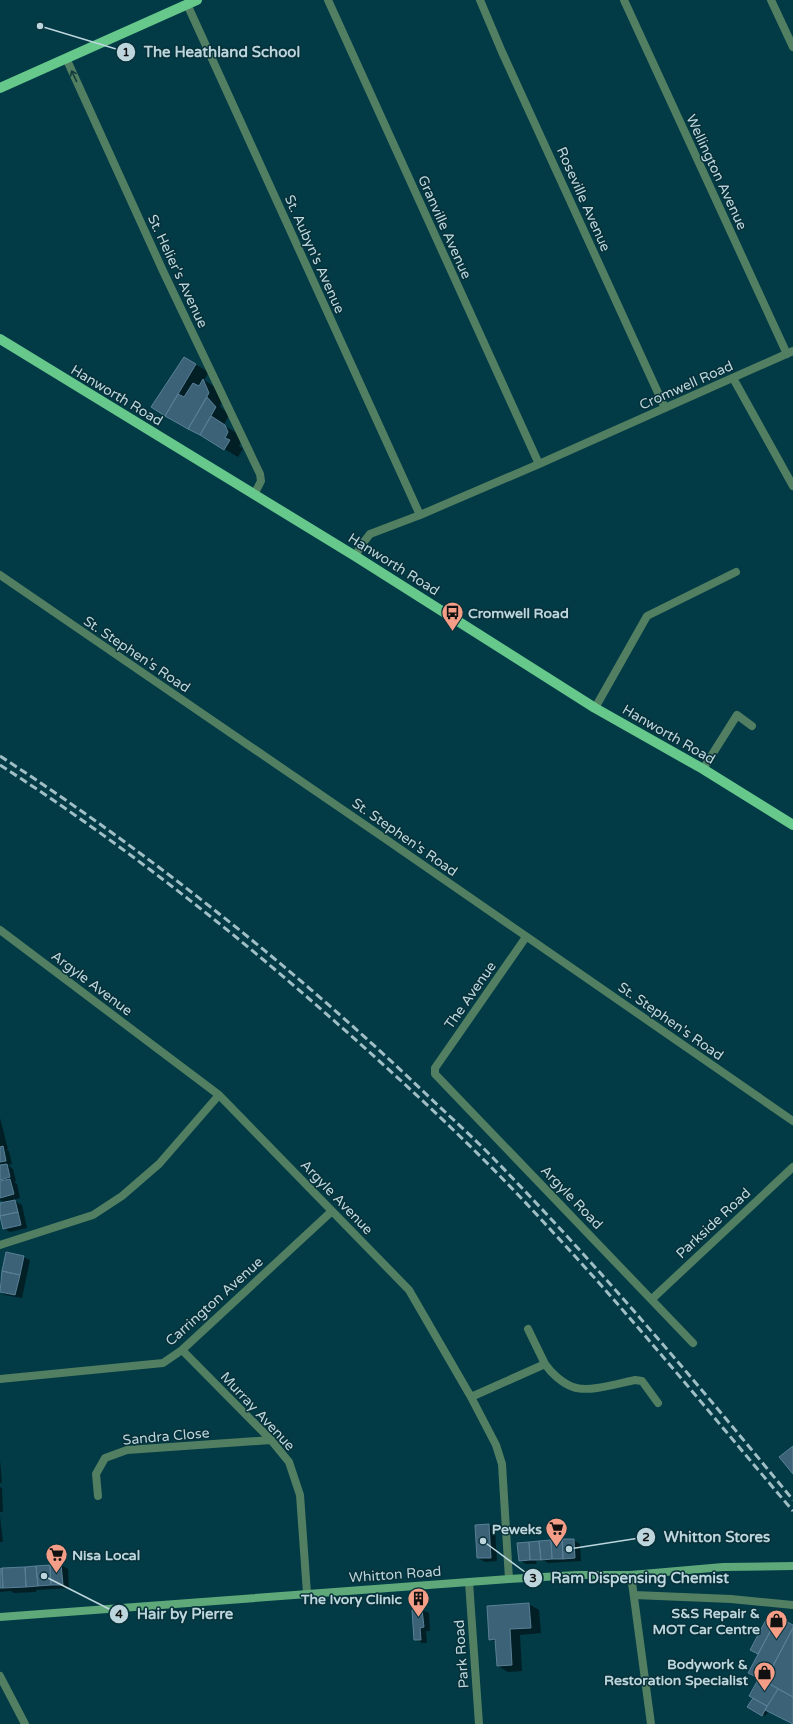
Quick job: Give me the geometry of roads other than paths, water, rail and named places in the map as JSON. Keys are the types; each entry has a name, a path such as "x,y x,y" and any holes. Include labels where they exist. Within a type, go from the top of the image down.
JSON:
{"main road":[{"path":"0,88 192,2"},
{"name":"Hanworth Road","path":"0,339 355,556 595,708 702,770 793,826"},
{"name":"Whitton Road","path":"0,1617 509,1579 578,1575 631,1575 723,1567 793,1566"}],"street":[{"name":"Granville Avenue","path":"328,0 539,464"},
{"name":"Roseville Avenue","path":"480,0 502,52 665,408"},
{"name":"Wellington Avenue","path":"624,0 790,352"},
{"path":"771,0 793,47"},
{"name":"St. Aubyn's Avenue","path":"192,2 420,515"},
{"name":"St. Helier's Avenue","path":"66,58 163,271 260,474 261,481 254,495"},
{"name":"Cromwell Road","path":"355,556 370,534 420,515 539,464 790,352"},
{"path":"733,378 793,486"},
{"path":"595,708 647,616 736,572"},
{"name":"St. Stephen's Road","path":"0,575 387,840 793,1121"},
{"path":"702,770 737,715 752,726"},
{"name":"Argyle Avenue","path":"0,930 219,1095 409,1290 471,1397 496,1445 502,1464 509,1579"},
{"name":"The Avenue","path":"435,1068 526,937"},
{"name":"Argyle Road","path":"435,1068 435,1074 693,1343"},
{"path":"0,1245 93,1215 122,1196 159,1164 219,1095"},
{"name":"Parkside Road","path":"652,1299 793,1167"},
{"name":"Carrington Avenue","path":"0,1379 163,1363 182,1350 332,1211"},
{"path":"528,1329 545,1364 552,1373 574,1388 587,1389 635,1380 642,1381 658,1403"},
{"name":"Murray Avenue","path":"182,1350 270,1440 289,1462 300,1495 308,1594"},
{"path":"471,1397 545,1364"},
{"name":"Sandra Close","path":"98,1496 96,1474 105,1458 127,1450 270,1440"},
{"path":"631,1575 651,1724"},
{"name":"Park Road","path":"469,1582 479,1724"},
{"path":"634,1595 731,1599 793,1605"},
{"path":"0,1676 25,1724"}],"railway":[{"path":"0,756 112,833 167,873 220,915 325,1002 461,1127 536,1202 611,1285 685,1370 793,1500"},
{"path":"0,765 86,823 211,917 331,1018 443,1120 497,1173 581,1262 793,1511"}],"place":[{"name":"The Heathland School","path":"40,26"},
{"name":"Cromwell Road","path":"453,632"},
{"name":"Ram Dispensing Chemist","path":"483,1541"},
{"name":"Peweks","path":"557,1548"},
{"name":"Whitton Stores","path":"569,1549"},
{"name":"Nisa Local","path":"56,1574"},
{"name":"Hair by Pierre","path":"44,1576"},
{"name":"The Ivory Clinic","path":"418,1618"},
{"name":"S&S Repair & MOT Car Centre","path":"776,1640"},
{"name":"Bodywork & Restoration Specialist","path":"764,1692"}]}
